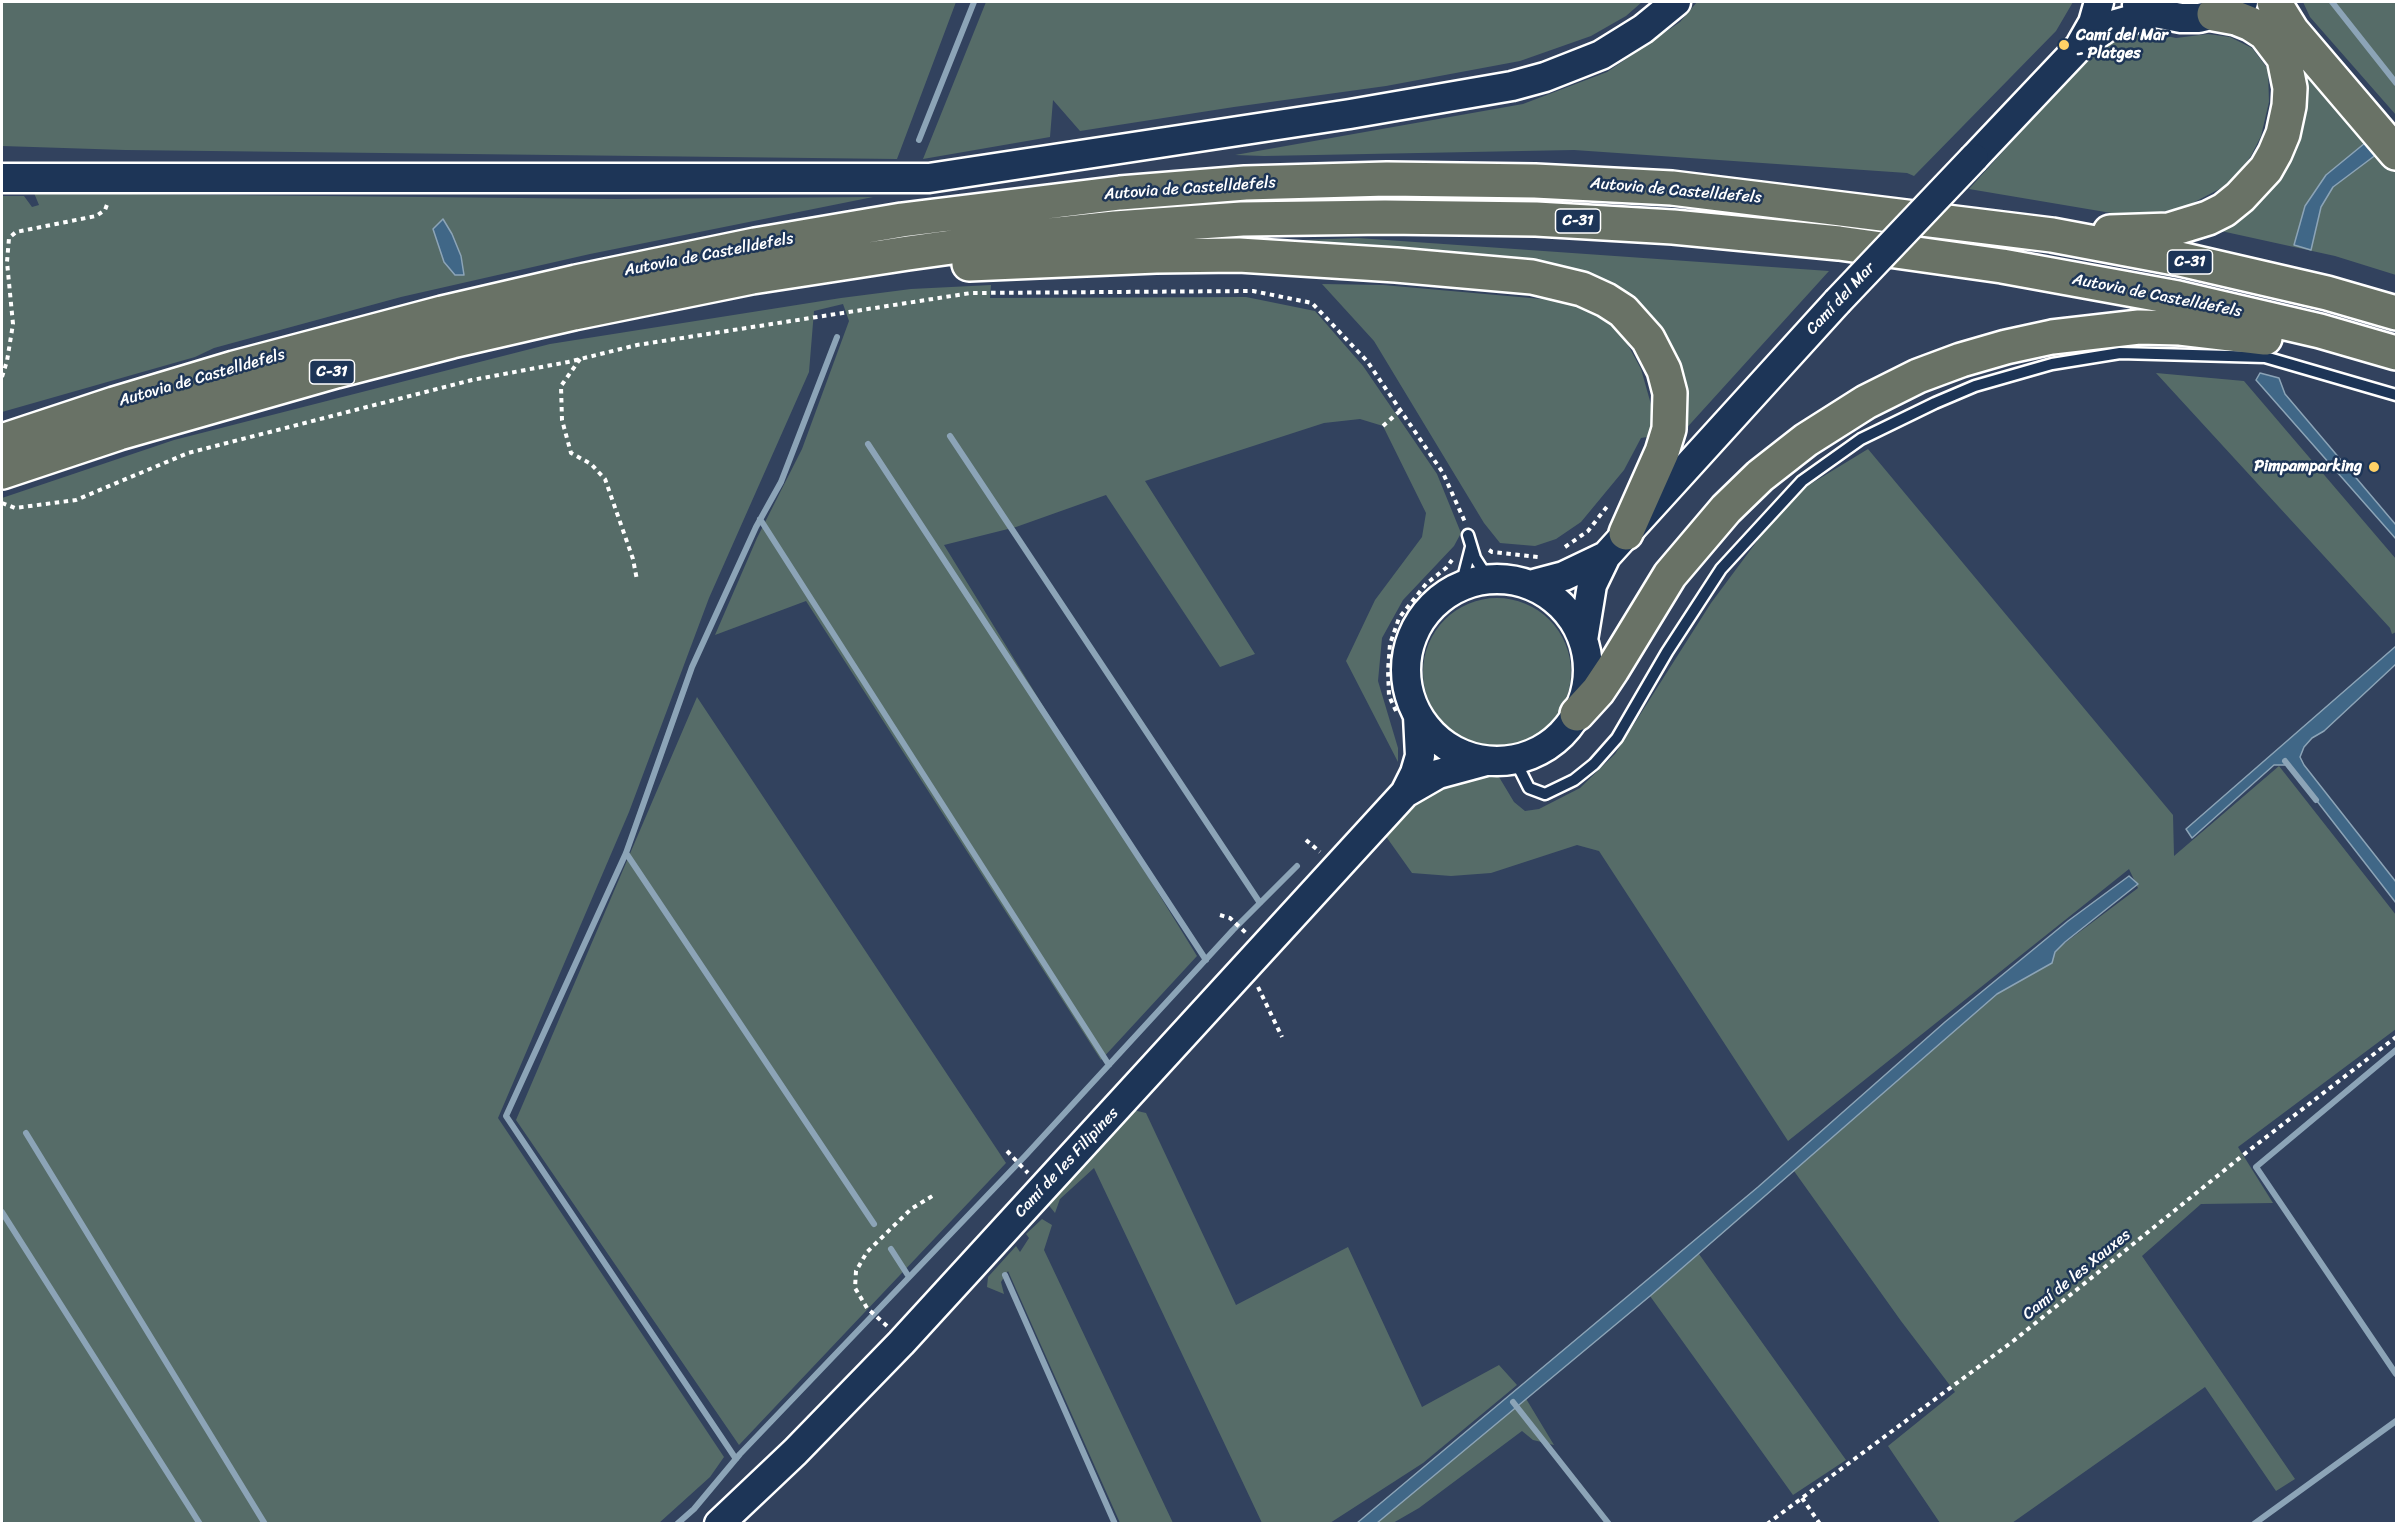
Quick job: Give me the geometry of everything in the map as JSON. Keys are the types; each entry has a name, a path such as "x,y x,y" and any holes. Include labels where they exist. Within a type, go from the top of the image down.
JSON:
{"highway":[{"path":"2274,2 2292,31 2397,153"},
{"path":"2052,235 2152,231 2190,225 2224,210 2240,197 2266,169 2283,134 2289,106 2290,88 2284,58 2270,38 2258,29 2236,18 2214,14"},
{"name":"Autovia de Castelldefels","path":"3,456 114,404 234,368 442,313 576,282 754,245 902,220 1120,193 1245,183 1387,179 1535,181 1672,188 2052,235 2180,260 2327,293 2397,313"},
{"name":"Autovia de Castelldefels","path":"3,456 119,433 452,341 583,311 752,277 1002,240 1127,227 1254,219 1385,217 1536,219 1673,227 1839,243 2002,266 2178,298 2320,331 2396,353"},
{"path":"752,277 870,273 919,267 1039,260 1239,255 1532,277 1582,289 1623,311 1643,332 1664,370 1670,393 1669,429 1662,452 1616,545"},
{"path":"1577,714 1612,670 1670,575 1726,509 1760,476 1806,441 1866,402 1918,376 2006,346 2052,337 2139,327 2232,333 2396,353"}],"main road":[{"path":"2,178 929,178 1512,86 1545,77 1601,56 1643,29 1676,2"},
{"name":"Camí del Mar","path":"2080,46 2093,23 2099,2"},
{"path":"2144,7 2181,18 2224,12 2243,2"},
{"name":"Camí del Mar","path":"1583,640 1592,585 1616,545 1837,302 2080,46 2109,26 2144,7"},
{"name":"Camí del Mar","path":"1530,585 1564,576 1616,545"},
{"path":"1489,580 1519,581 1546,592 1569,611 1583,640 1588,662 1588,678 1586,692 1577,714 1555,740 1532,754 1515,760 1486,761 1438,774 1405,793 1420,756 1409,717 1413,706 1406,678 1409,646 1415,629 1424,616 1434,604 1461,586 1489,580"},
{"path":"1409,717 1444,745 1486,761"},
{"name":"Camí de les Filipines","path":"719,1524 795,1452 901,1343 1405,793"}],"lane":[{"path":"1515,760 1529,789 1545,794 1574,780 1594,764 1617,738 1667,652 1720,569 1802,482 1861,439 1975,386 2052,364 2120,353 2265,357 2397,395"},
{"path":"1468,535 1480,567 1489,580"},
{"path":"1461,586 1471,546"}],"path":[{"path":"2,377 13,324 7,262 9,238 16,232 96,216 105,210 109,199 110,178"},
{"path":"2,503 15,508 76,500 188,453 472,380 648,343 971,293 1253,291 1312,303 1367,361 1443,473 1460,508 1468,535"},
{"path":"581,358 561,386 562,420 571,453 591,464 605,479 633,559 637,580"},
{"path":"1383,426 1401,410"},
{"path":"1559,551 1588,531 1610,503"},
{"path":"1409,717 1389,696 1389,644 1399,618 1426,584 1446,568 1459,550 1483,543 1492,552 1550,558"},
{"path":"1220,915 1232,920 1244,931"},
{"path":"1242,973 1263,994 1282,1037"},
{"name":"Camí de les Xauxes","path":"1767,1524 2012,1342 2247,1152 2397,1037"},
{"path":"1006,1151 1020,1165"},
{"path":"880,1320 867,1308 855,1288 856,1271 867,1252 911,1209 934,1196"},
{"path":"1802,1498 1820,1524"}],"green space":[{"path":"2,2 956,2 897,159 125,150 2,146"},
{"path":"986,2 1642,2 1626,16 1591,36 1520,61 1386,86 1080,131 1053,100 1050,137 923,159"},
{"path":"1697,2 2073,2 2056,31 1914,176 1907,173 1574,150 1235,155 1523,104 1607,72 1680,22"},
{"path":"2303,2 2396,2 2396,115 2310,17"},
{"path":"2152,33 2176,38 2208,34 2230,37 2252,48 2268,69 2269,102 2261,136 2251,156 2231,183 2185,207 2135,217 1969,189 2097,48 2127,34"},
{"path":"2296,54 2396,172 2396,275 2335,256 2212,229 2293,152 2304,118 2303,82"},
{"path":"34,193 617,199 873,197 590,254 401,297 214,348 195,357 2,412 2,196 24,196 32,207 39,205"},
{"path":"1358,238 1829,271 1682,433 1634,304 1157,245"},
{"path":"1322,284 1383,285 1576,302 1621,332 1641,369 1652,408 1653,436 1641,438 1624,470 1581,522 1556,539 1535,546 1500,543 1484,523 1374,341"},
{"path":"991,285 990,298 1246,297 1315,311 1363,366 1437,474 1461,533 1454,546 1403,600 1382,638 1378,681 1398,748 1398,762 1346,661 1375,600 1422,537 1426,513 1383,426 1360,419 1324,423 1145,481 1255,654 1220,667 1106,495 1016,527 944,545 1197,956 1101,1060 806,601 715,635 757,538 802,449 849,321 843,304 814,311 809,372 709,598 629,812 498,1118 724,1457 710,1477 659,1523 4,1523 2,1518 2,498 174,440 550,344 841,298 911,289"},
{"path":"2156,373 2244,381 2396,559 2396,632 2392,634 2390,628"},
{"path":"1868,449 2173,815 2174,856 2279,766 2396,915 2396,1029 2238,1147 2273,1203 2201,1204 2142,1256 2295,1479 2276,1491 2205,1387 2012,1523 1940,1523 1888,1446 1955,1392 1901,1321 1794,1171 1997,994 2138,888 2129,869 1788,1141 1599,851 1577,845 1491,873 1451,876 1412,873 1385,835 1427,791 1469,777 1492,775 1499,777 1514,802 1525,811 1539,809 1580,788 1615,754 1711,603 1766,529 1804,488"},
{"path":"1497,598 1525,603 1550,619 1566,644 1571,672 1566,700 1550,725 1525,741 1497,746 1469,741 1444,725 1428,700 1423,672 1428,644 1444,619 1469,603"},
{"path":"697,697 1006,1163 739,1445 516,1120"},
{"path":"1133,1110 1146,1113 1236,1305 1348,1247 1422,1407 1499,1365 1517,1385 1423,1463 1330,1523 1262,1523 1094,1168 1060,1199 1055,1213 1047,1203"},
{"path":"1042,1219 1052,1225 1044,1250 1173,1523 1120,1523 1008,1271 1001,1282 1004,1294 987,1287 988,1277 1016,1246 1020,1252 1029,1238 1026,1234"},
{"path":"1699,1254 1846,1460 1793,1495 1650,1296"},
{"path":"1525,1397 1554,1445 1533,1440 1522,1431 1419,1508 1393,1523 1374,1524"}],"water":[{"path":"2365,143 2377,154 2333,187 2321,207 2311,250 2294,245 2305,206 2326,175"},
{"path":"443,219 461,256 464,275 455,275 444,262 433,229"},
{"path":"2260,373 2279,378 2285,394 2396,525 2396,539 2256,380"},
{"path":"2396,646 2396,664 2324,731 2312,738 2304,747 2300,757 2396,882 2396,903 2289,765 2274,765 2192,838 2186,829"},
{"path":"2129,876 2138,884 2065,942 2055,952 2052,963 1997,994 1650,1296 1377,1523 1357,1523 1758,1187 1945,1022 2068,921"}],"waterway":[{"path":"919,140 974,2"},
{"path":"2332,2 2396,83"},
{"path":"736,1459 506,1116 626,853 692,667 756,527 781,482 837,337"},
{"path":"950,436 1260,903"},
{"path":"868,444 1206,960"},
{"path":"760,519 1109,1065"},
{"path":"2285,761 2316,800"},
{"path":"626,853 874,1224"},
{"path":"677,1524 694,1509 740,1454 1026,1155 1233,930 1297,866"},
{"path":"2396,1050 2256,1167 2396,1374"},
{"path":"26,1133 265,1524"},
{"path":"2,1212 200,1524"},
{"path":"891,1249 909,1277"},
{"path":"1005,1275 1115,1524"},
{"path":"1513,1402 1609,1524"},
{"path":"2254,1524 2396,1421"}],"place":[{"name":"Camí del Mar - Platges","path":"2064,45"},
{"name":"Pimpamparking","path":"2374,467"}]}
